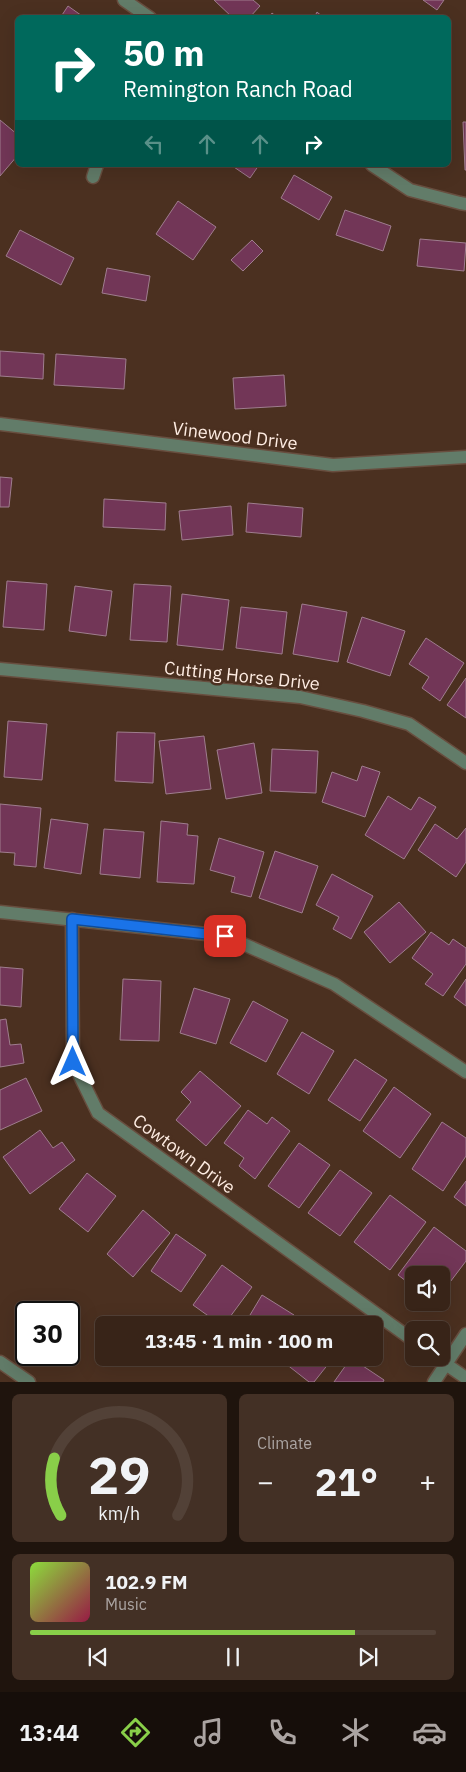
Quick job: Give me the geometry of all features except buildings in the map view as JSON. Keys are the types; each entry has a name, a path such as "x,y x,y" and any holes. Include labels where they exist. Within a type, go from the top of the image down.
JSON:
{"street":[{"path":"124,0 146,15"},
{"path":"375,167 410,190 466,204"},
{"name":"Vinewood Drive","path":"0,424 333,465 466,458"},
{"name":"Cutting Horse Drive","path":"0,669 300,697 410,724 466,763"},
{"path":"0,912 225,936 334,984 466,1072"},
{"name":"Cowtown Drive","path":"72,919 73,1062 98,1113 405,1335"},
{"path":"450,1352 466,1334"},
{"path":"0,1362 29,1382"},
{"path":"434,1382 440,1366"},
{"path":"449,1366 466,1378"}],"route":[{"path":"73,1062 72,919 225,936"}]}
